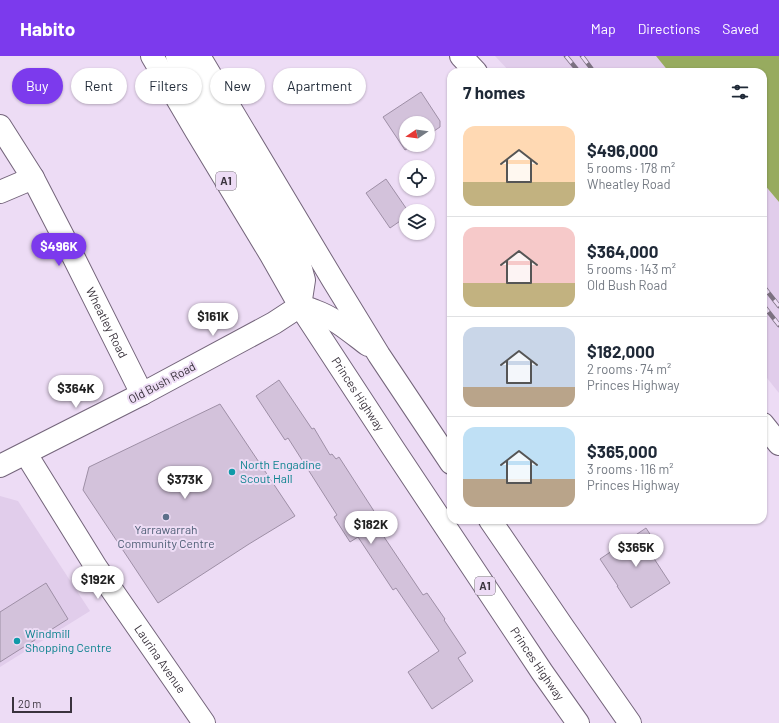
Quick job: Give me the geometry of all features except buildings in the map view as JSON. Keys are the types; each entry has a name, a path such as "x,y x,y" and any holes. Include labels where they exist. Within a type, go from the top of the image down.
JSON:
{"main road":[{"name":"Princes Highway","path":"152,56 300,306 537,666 578,723"},
{"path":"177,56 183,70 300,265 304,280 300,306 316,311 351,332 379,355"},
{"path":"199,56 301,228 379,355 447,457"},
{"path":"461,56 472,68"},
{"name":"Wheatley Road","path":"0,126 33,178 142,394"},
{"path":"0,192 33,178"},
{"name":"Old Bush Road","path":"0,466 142,394 274,323 300,306"},
{"path":"767,429 779,444"},
{"name":"Laurina Avenue","path":"26,454 96,567 204,723"},
{"path":"493,524 630,723"}],"shaded area":[{"path":"495,56 656,56 666,68 506,68"},
{"path":"767,188 779,202 779,393 767,378"},
{"path":"0,496 18,501 90,611 0,667"}],"green space":[{"path":"656,56 779,56 779,202 767,188 767,68 666,68"}],"railway":[{"path":"566,56 576,68"},
{"path":"582,56 591,68"},
{"path":"767,291 779,306"},
{"path":"767,310 779,325"}],"place":[{"name":"North Engadine Scout Hall","path":"232,472"},
{"name":"Yarrawarrah Community Centre","path":"166,517"},
{"name":"Windmill Shopping Centre","path":"17,641"}]}
